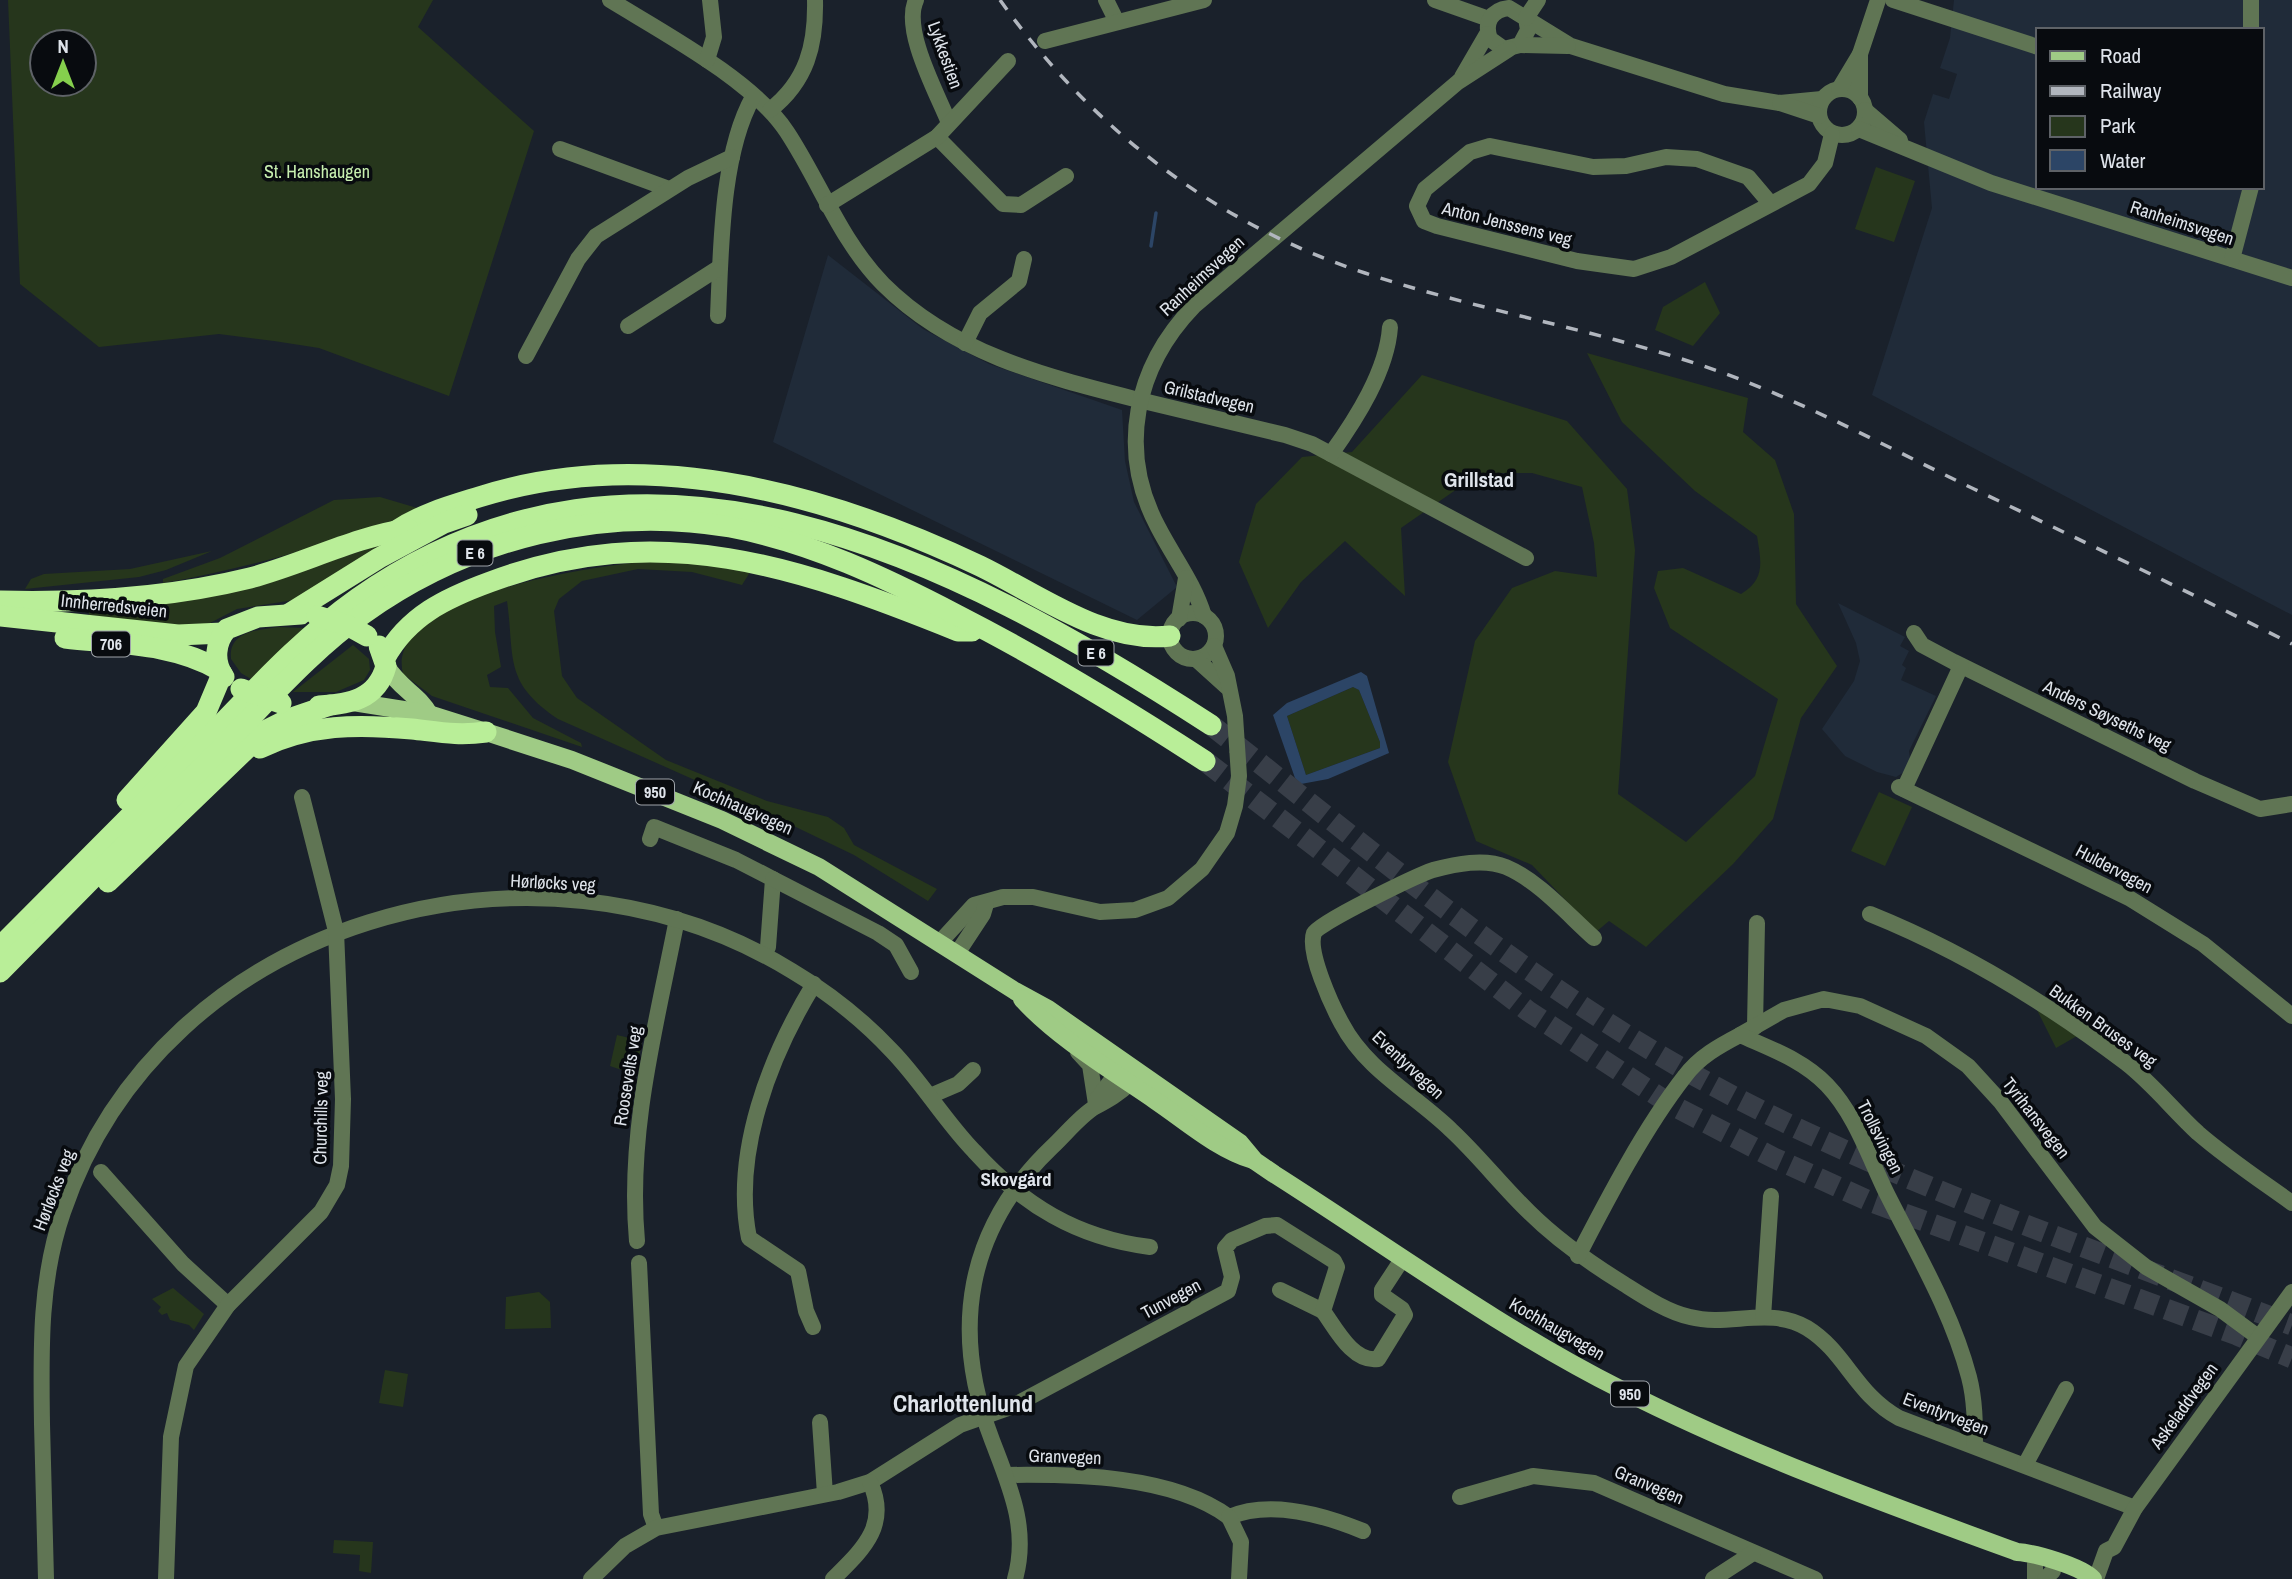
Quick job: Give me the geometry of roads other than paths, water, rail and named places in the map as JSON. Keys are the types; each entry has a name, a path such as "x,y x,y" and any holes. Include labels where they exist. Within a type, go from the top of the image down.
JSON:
{"highway":[{"name":"E 6","path":"396,531 413,520 464,502 554,480 610,474 695,478 779,494 849,515 969,562 1103,626 1140,637 1175,627"},
{"name":"E 6","path":"0,601 59,601 194,589 281,569 396,531 444,523 547,494 647,486 715,493 778,519 898,557 975,590 1121,667 1211,725"},
{"name":"E 6","path":"0,972 63,896 302,645 355,600 420,559 491,529 568,509 645,503 691,505 778,519"},
{"name":"E 6","path":"0,947 63,896 297,671 360,616 394,593 457,561 526,536 570,527 633,520 689,522 732,528 836,558 989,631 1133,714 1205,761"},
{"name":"E 6","path":"289,614 350,574 444,523"},
{"name":"E 6","path":"385,662 408,624 473,588 527,569 627,552 693,553 775,566 856,590 958,631 989,631"},
{"name":"706","path":"223,633 249,619 289,614 317,616 349,626 366,636 376,644 385,662"},
{"name":"Innherredsveien","path":"0,616 177,635 223,633"},
{"name":"Innherredsveien","path":"0,629 171,651 195,657 220,672"},
{"path":"220,672 217,650 223,633"},
{"path":"354,702 373,692 385,662"},
{"name":"E 6","path":"63,896 80,853 206,712 220,672"},
{"name":"706","path":"220,672 241,689 281,703 330,705 354,702"},
{"name":"E 6","path":"63,896 107,883 241,753 277,724 330,705"},
{"name":"E 6","path":"241,753 254,751 296,733 324,727 369,726 460,736 486,732"}],"main road":[{"name":"Kochhaugvegen","path":"385,662 395,681 423,702 429,714"},
{"name":"Kochhaugvegen","path":"354,702 429,714 486,732 594,768 759,836 839,878 1015,991 1043,1005 1126,1075"},
{"name":"Kochhaugvegen","path":"1015,991 1040,1018 1072,1041 1240,1143 1255,1161 1403,1258 1566,1359 1653,1405 1817,1477 2017,1552 2031,1553 2094,1579"},
{"name":"Kochhaugvegen","path":"2017,1552 2035,1571 2077,1579"}],"street":[{"path":"610,0 708,60 771,110 788,132 827,205 863,260 883,284 918,314 965,343 1056,380 1139,400"},
{"path":"708,60 714,37 710,0"},
{"path":"771,110 795,88 812,51 816,27 814,0"},
{"name":"Lykkestien","path":"915,0 910,12 915,39 949,123"},
{"path":"1106,0 1117,22"},
{"path":"1045,41 1204,0"},
{"path":"1435,0 1488,26 1498,47 1571,46 1724,94 1780,103 1819,117"},
{"path":"1488,26 1503,8 1522,9 1538,0"},
{"path":"1780,103 1822,99 1839,89 1860,54 1878,0"},
{"path":"1893,0 2036,46"},
{"path":"2251,0 2251,28"},
{"path":"1522,9 1571,46"},
{"path":"1515,47 1528,30 1522,9"},
{"name":"Ranheimsvegen","path":"1458,82 1488,26"},
{"name":"Ranheimsvegen","path":"1139,400 1160,348 1194,306 1458,82 1515,47"},
{"path":"1822,99 1819,117 1823,127 1832,134 1846,135 1859,128 1863,104 1860,54"},
{"path":"827,205 937,137 1008,61"},
{"path":"1839,89 1851,91 1863,104"},
{"path":"718,316 720,267 732,157 742,116 753,97"},
{"name":"Ranheimsvegen","path":"1863,104 1904,145"},
{"name":"Ranheimsvegen","path":"1859,128 1904,145 1952,169 2292,278"},
{"name":"Anton Jenssens veg","path":"1770,203 1748,177 1697,159 1666,157 1626,166 1592,167 1490,145 1470,152 1434,181 1420,196 1418,206 1424,221 1437,226 1577,261 1625,269 1646,267 1671,257 1801,189 1815,179 1825,163 1832,134"},
{"path":"937,137 1003,204 1021,205 1066,176"},
{"path":"560,149 669,189"},
{"path":"526,356 578,259 596,236 669,189 732,157"},
{"path":"2232,259 2250,189"},
{"path":"965,343 980,313 1019,281 1024,259"},
{"path":"628,326 720,267"},
{"path":"1331,454 1350,427 1372,383 1389,344 1390,327"},
{"name":"Grilstadvegen","path":"1204,616 1195,587 1186,578 1143,494 1134,435 1139,400 1285,435 1331,454 1526,558"},
{"path":"1175,627 1191,613 1204,616 1216,631 1214,646 1208,654 1196,659 1183,657 1176,652 1175,627 1186,578"},
{"name":"Anders Søyseths veg","path":"1914,634 1922,645 1961,666 2195,781 2260,809 2292,804"},
{"path":"941,941 974,905 986,904 1003,897 1021,895 1085,910 1117,912 1157,903 1191,881 1221,845 1235,806 1238,734 1227,676 1214,646"},
{"path":"1196,659 1227,687"},
{"name":"Huldervegen","path":"1961,666 1901,788 2129,898 2203,944 2292,1016"},
{"path":"302,797 336,932"},
{"path":"649,839 654,827 773,879 878,933 896,946 911,972"},
{"name":"Eventyrvegen","path":"1594,938 1535,887 1505,867 1476,862 1431,871 1333,918 1316,929 1313,938 1320,970 1343,1027 1366,1056 1392,1082 1449,1127 1529,1212 1578,1256 1643,1296 1689,1317 1727,1320 1776,1317 1806,1327 1832,1349 1877,1406 1899,1418 2135,1508"},
{"path":"764,954 768,947 773,879"},
{"name":"Hørløcks veg","path":"46,1579 41,1318 51,1252 76,1177 124,1094 180,1030 234,986 336,932 377,919 438,906 528,898 609,905 677,919 764,954 814,984 869,1028 930,1096 973,1150 1013,1189 1037,1207 1090,1235 1106,1241 1150,1247"},
{"path":"958,952 983,915 986,904"},
{"name":"Bukken Bruses veg","path":"1870,914 1976,962 2013,985 2126,1063 2161,1092 2196,1130 2227,1157 2292,1203"},
{"name":"Roosevelts veg","path":"637,1241 633,1178 639,1112 677,919"},
{"path":"1755,1027 1757,923"},
{"name":"Churchills veg","path":"166,1579 174,1412 186,1366 228,1305 321,1212 337,1185 344,1142 336,932"},
{"path":"813,1327 806,1311 798,1271 749,1238 743,1192 747,1159 774,1058 814,984"},
{"name":"Tyrihansvegen","path":"1740,1035 1797,1004 1833,1000 1869,1009 1926,1036 1968,1066 2000,1101 2095,1227 2146,1267 2220,1309 2258,1337"},
{"path":"1578,1256 1606,1202 1685,1075 1714,1048 1740,1035"},
{"name":"Trollsvingen","path":"1740,1035 1806,1067 1834,1092 1847,1111 1958,1340 1972,1387 1975,1446"},
{"path":"1072,1041 1090,1065 1096,1103"},
{"path":"930,1096 958,1084 972,1070"},
{"path":"1096,1103 1103,1105 1126,1075"},
{"path":"1015,1579 1021,1552 1020,1527 1006,1475 983,1415 970,1350 971,1290 989,1234 1013,1189 1096,1103"},
{"path":"100,1172 183,1264 228,1305"},
{"path":"1763,1317 1771,1196"},
{"name":"Tunvegen","path":"591,1579 625,1546 656,1528 825,1494 870,1482 960,1424 1011,1406 1228,1291 1232,1277 1225,1248 1231,1240 1265,1226 1282,1226 1334,1261 1337,1267 1324,1311"},
{"path":"1280,1290 1324,1311 1356,1352 1368,1360 1378,1359 1405,1315 1402,1309 1382,1295 1382,1290 1403,1258"},
{"path":"639,1263 651,1514 656,1528"},
{"name":"Askeladdvegen","path":"2094,1579 2106,1551 2114,1547 2135,1508 2292,1292"},
{"path":"2025,1465 2066,1389"},
{"path":"820,1422 825,1494"},
{"name":"Granvegen","path":"1006,1475 1142,1482 1215,1507 1229,1517"},
{"name":"Granvegen","path":"1460,1497 1533,1476 1594,1483 1815,1579"},
{"path":"834,1579 873,1535 876,1496 870,1482"},
{"path":"1239,1579 1241,1542 1229,1517 1242,1511 1305,1511 1363,1531"},
{"name":"Askeladdvegen","path":"2107,1579 2115,1555 2114,1547"},
{"path":"1713,1579 1753,1553"}],"water":[{"path":"1361,672 1367,676 1389,753 1328,779 1301,784 1295,778 1273,715 1287,703","holes":["1353,687 1359,690 1380,748 1306,775 1287,716"]}],"waterway":[{"path":"1151,246 1156,213"}],"tunnel":[{"path":"1211,725 1505,953 1628,1036 1692,1074 1837,1147 1912,1179 2292,1325"},
{"path":"1205,761 1528,1011 1670,1104 1774,1158 1869,1201 2237,1335 2292,1358"}],"railway":[{"path":"1000,0 1036,47 1116,130 1160,166 1207,199 1257,227 1310,252 1365,273 1460,301 1653,350 1747,382 1833,420 2292,644"}],"district":[{"name":"Grillstad","path":"1479,480"},
{"name":"Skovgård","path":"1016,1179"},
{"name":"Charlottenlund","path":"963,1404"}],"park label":[{"name":"St. Hanshaugen","path":"317,172"}]}
